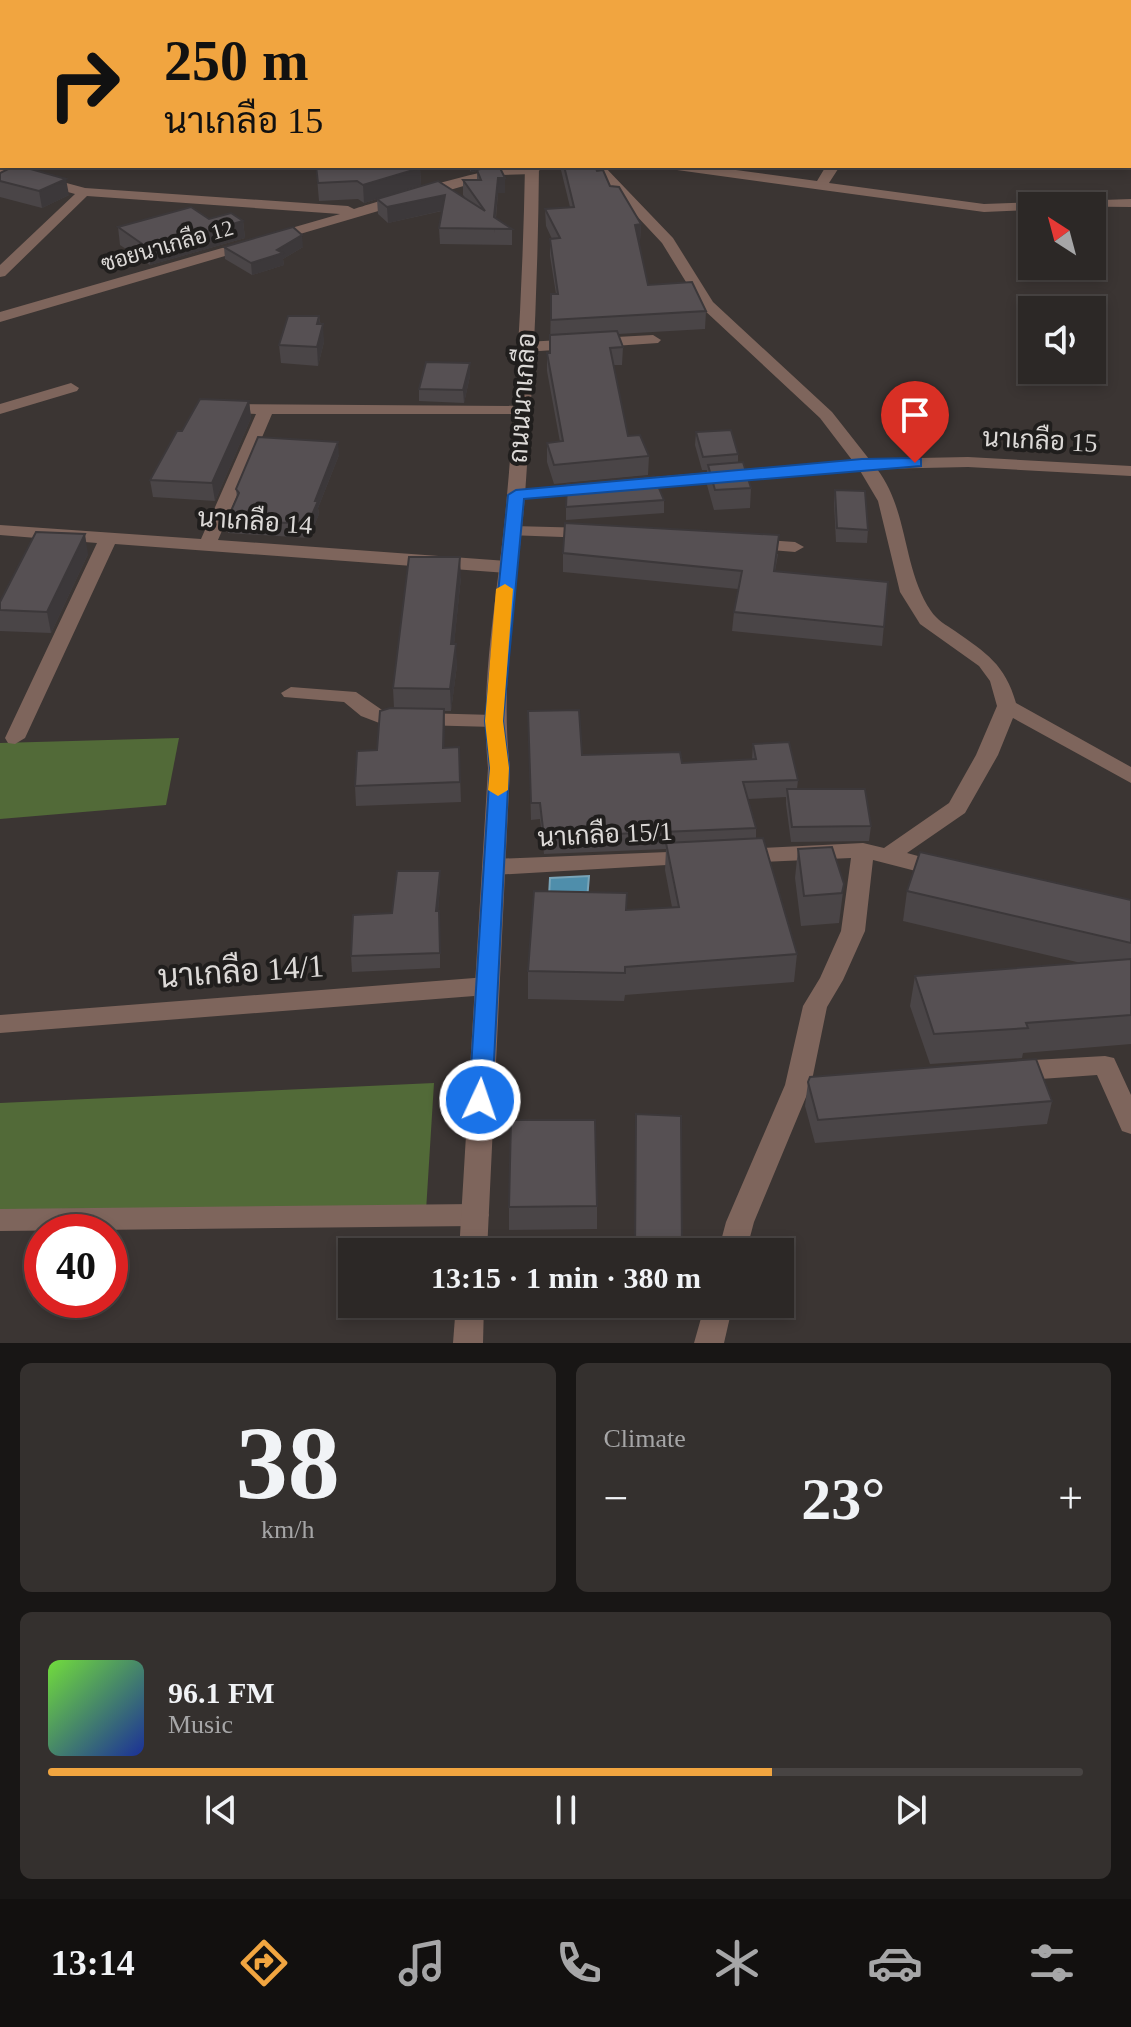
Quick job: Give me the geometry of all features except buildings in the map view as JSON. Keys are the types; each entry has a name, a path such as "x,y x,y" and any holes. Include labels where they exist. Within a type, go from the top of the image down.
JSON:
{"street":[{"name":"ซอยนาเกลือ 12","path":"0,317 500,171 532,168"},
{"name":"ถนนนาเกลือ","path":"474,1238 499,768 494,721 516,495 532,168"},
{"path":"599,168 668,241 707,305 817,405 874,477 887,501 909,592 927,620 986,662 1000,681 1007,706 987,755 957,808 876,853 853,931 831,980 815,1006 798,1085 736,1238"},
{"path":"820,186 832,168"},
{"path":"0,169 84,192 364,211"},
{"path":"726,169 820,186 984,208 1018,207"},
{"path":"0,273 84,192"},
{"path":"1106,204 1131,203"},
{"path":"525,347 653,340"},
{"path":"0,409 71,388"},
{"path":"216,409 521,409"},
{"path":"208,543 265,411"},
{"name":"นาเกลือ 15","path":"516,495 862,464 968,462 1131,471"},
{"name":"นาเกลือ 14","path":"0,530 507,567"},
{"path":"513,531 603,534"},
{"path":"15,738 108,539"},
{"path":"736,543 795,547"},
{"path":"291,693 349,696 368,712 382,718 494,721"},
{"path":"1007,706 1131,776"},
{"name":"นาเกลือ 15/1","path":"493,867 876,853 959,874"},
{"name":"นาเกลือ 14/1","path":"0,1024 487,986"},
{"path":"992,1073 1105,1065 1131,1124"},
{"path":"798,1085 827,1084"},
{"path":"0,1220 475,1215"},
{"path":"468,1343 469,1318"},
{"path":"709,1343 715,1318"}],"green space":[{"path":"179,738 166,805 0,819 0,743"},
{"path":"434,1083 426,1211 0,1210 0,1103"}],"water":[{"path":"589,876 586,912 548,915 550,878"}],"slow traffic":[{"path":"498,790 494,721 505,589"}],"route":[{"path":"480,1100 499,768 494,721 516,495 862,464 915,463"}]}
